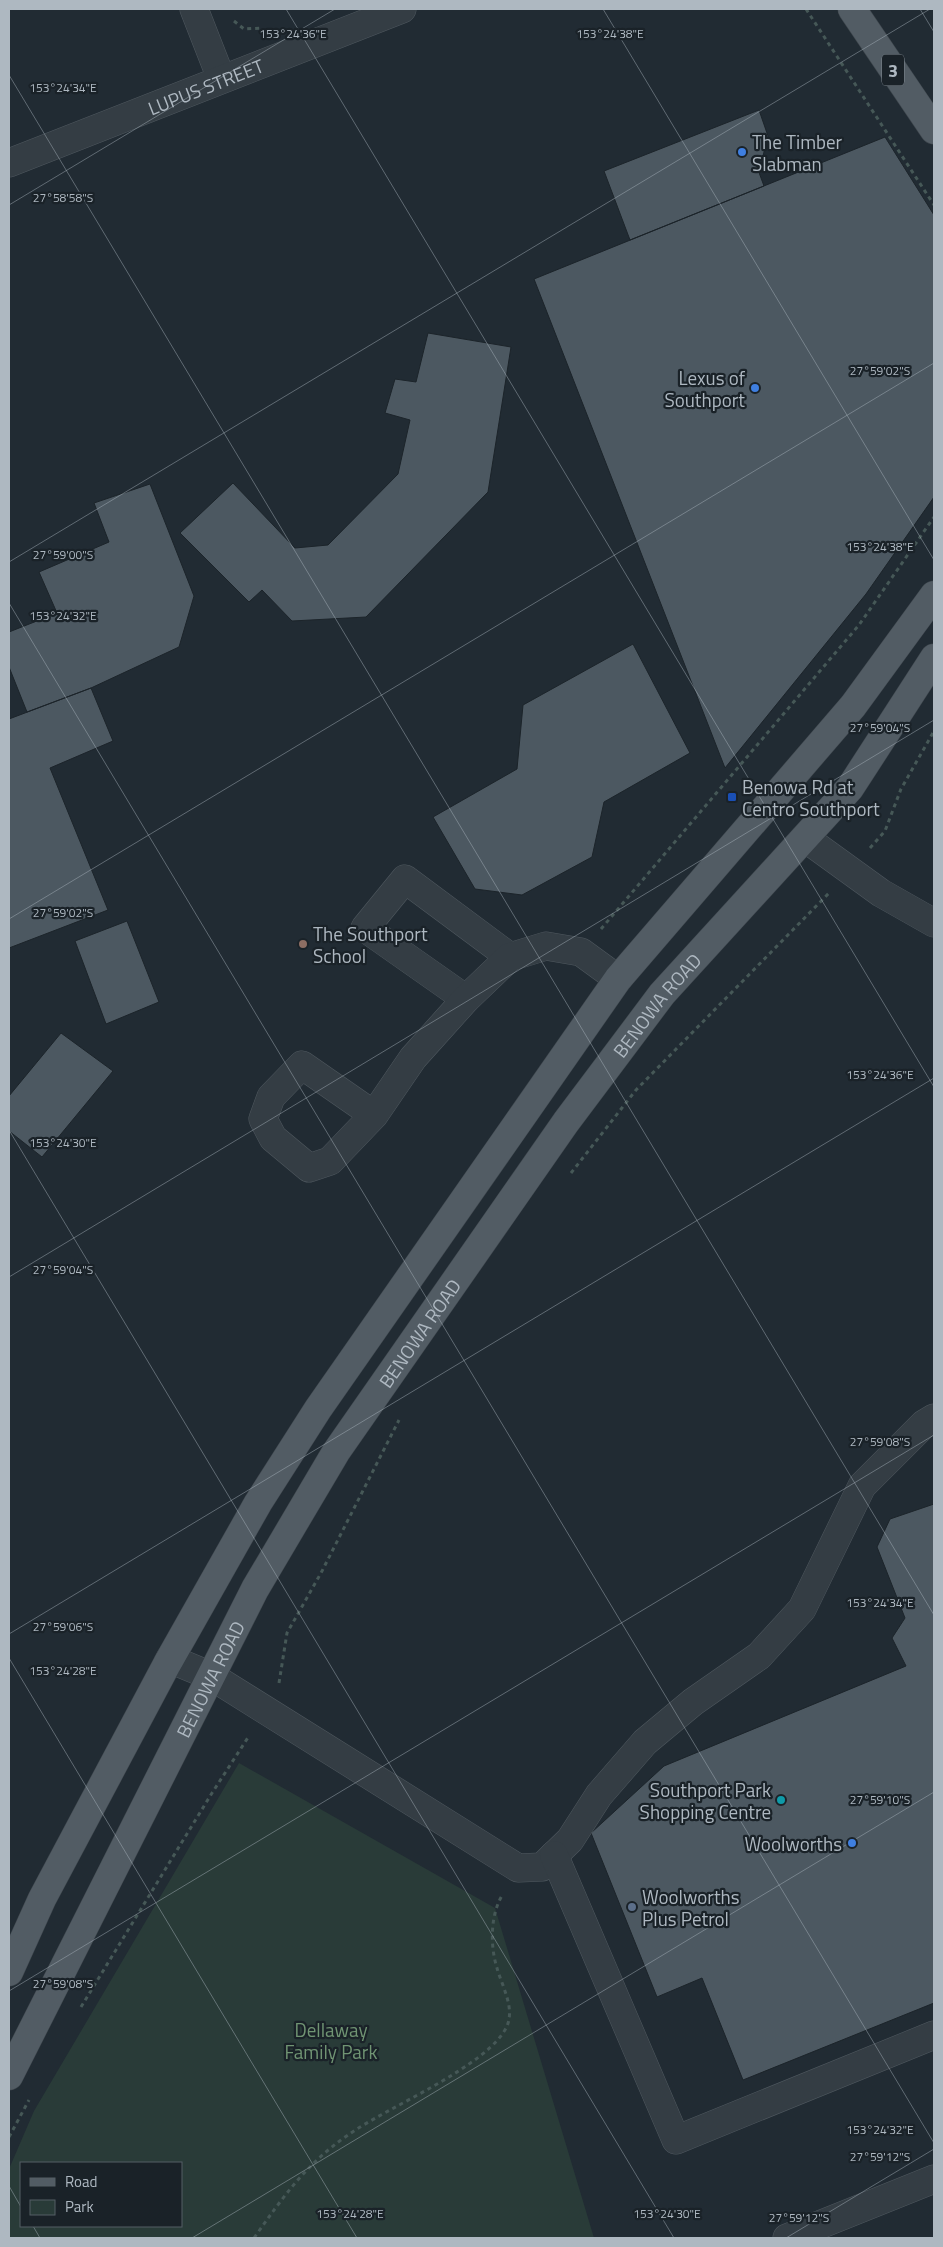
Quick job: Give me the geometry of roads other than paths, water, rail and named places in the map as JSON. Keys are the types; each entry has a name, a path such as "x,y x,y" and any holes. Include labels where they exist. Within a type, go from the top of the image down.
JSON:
{"main road":[{"name":"3","path":"852,9 934,130"},
{"path":"9,1972 42,1899 170,1659 258,1503 313,1416 618,979 853,706 934,596"},
{"name":"BENOWA ROAD","path":"9,2076 255,1589 336,1452 566,1122 662,994 850,788 934,658"}],"street":[{"path":"194,9 221,78"},
{"name":"LUPUS STREET","path":"9,163 221,78 402,9"},
{"path":"805,838 881,893 934,924"},
{"path":"466,999 366,928 405,879 510,957"},
{"path":"374,1115 413,1058 466,999 510,957 546,946 581,952 618,979"},
{"path":"170,1659 211,1676 518,1868 542,1867 570,1840 599,1795 645,1742 693,1702 758,1656 802,1609 862,1486 924,1424 934,1418"},
{"path":"554,1855 676,2140 934,2035"},
{"path":"788,2238 934,2179"}],"place":[{"name":"The Timber Slabman","path":"742,152"},
{"name":"Lexus of Southport","path":"755,388"},
{"name":"Benowa Rd at Centro Southport","path":"732,797"},
{"name":"The Southport School","path":"303,944"},
{"name":"Southport Park Shopping Centre","path":"781,1800"},
{"name":"Woolworths","path":"852,1843"},
{"name":"Woolworths Plus Petrol","path":"632,1907"}],"park label":[{"name":"Dellaway Family Park","path":"331,2040"}]}
